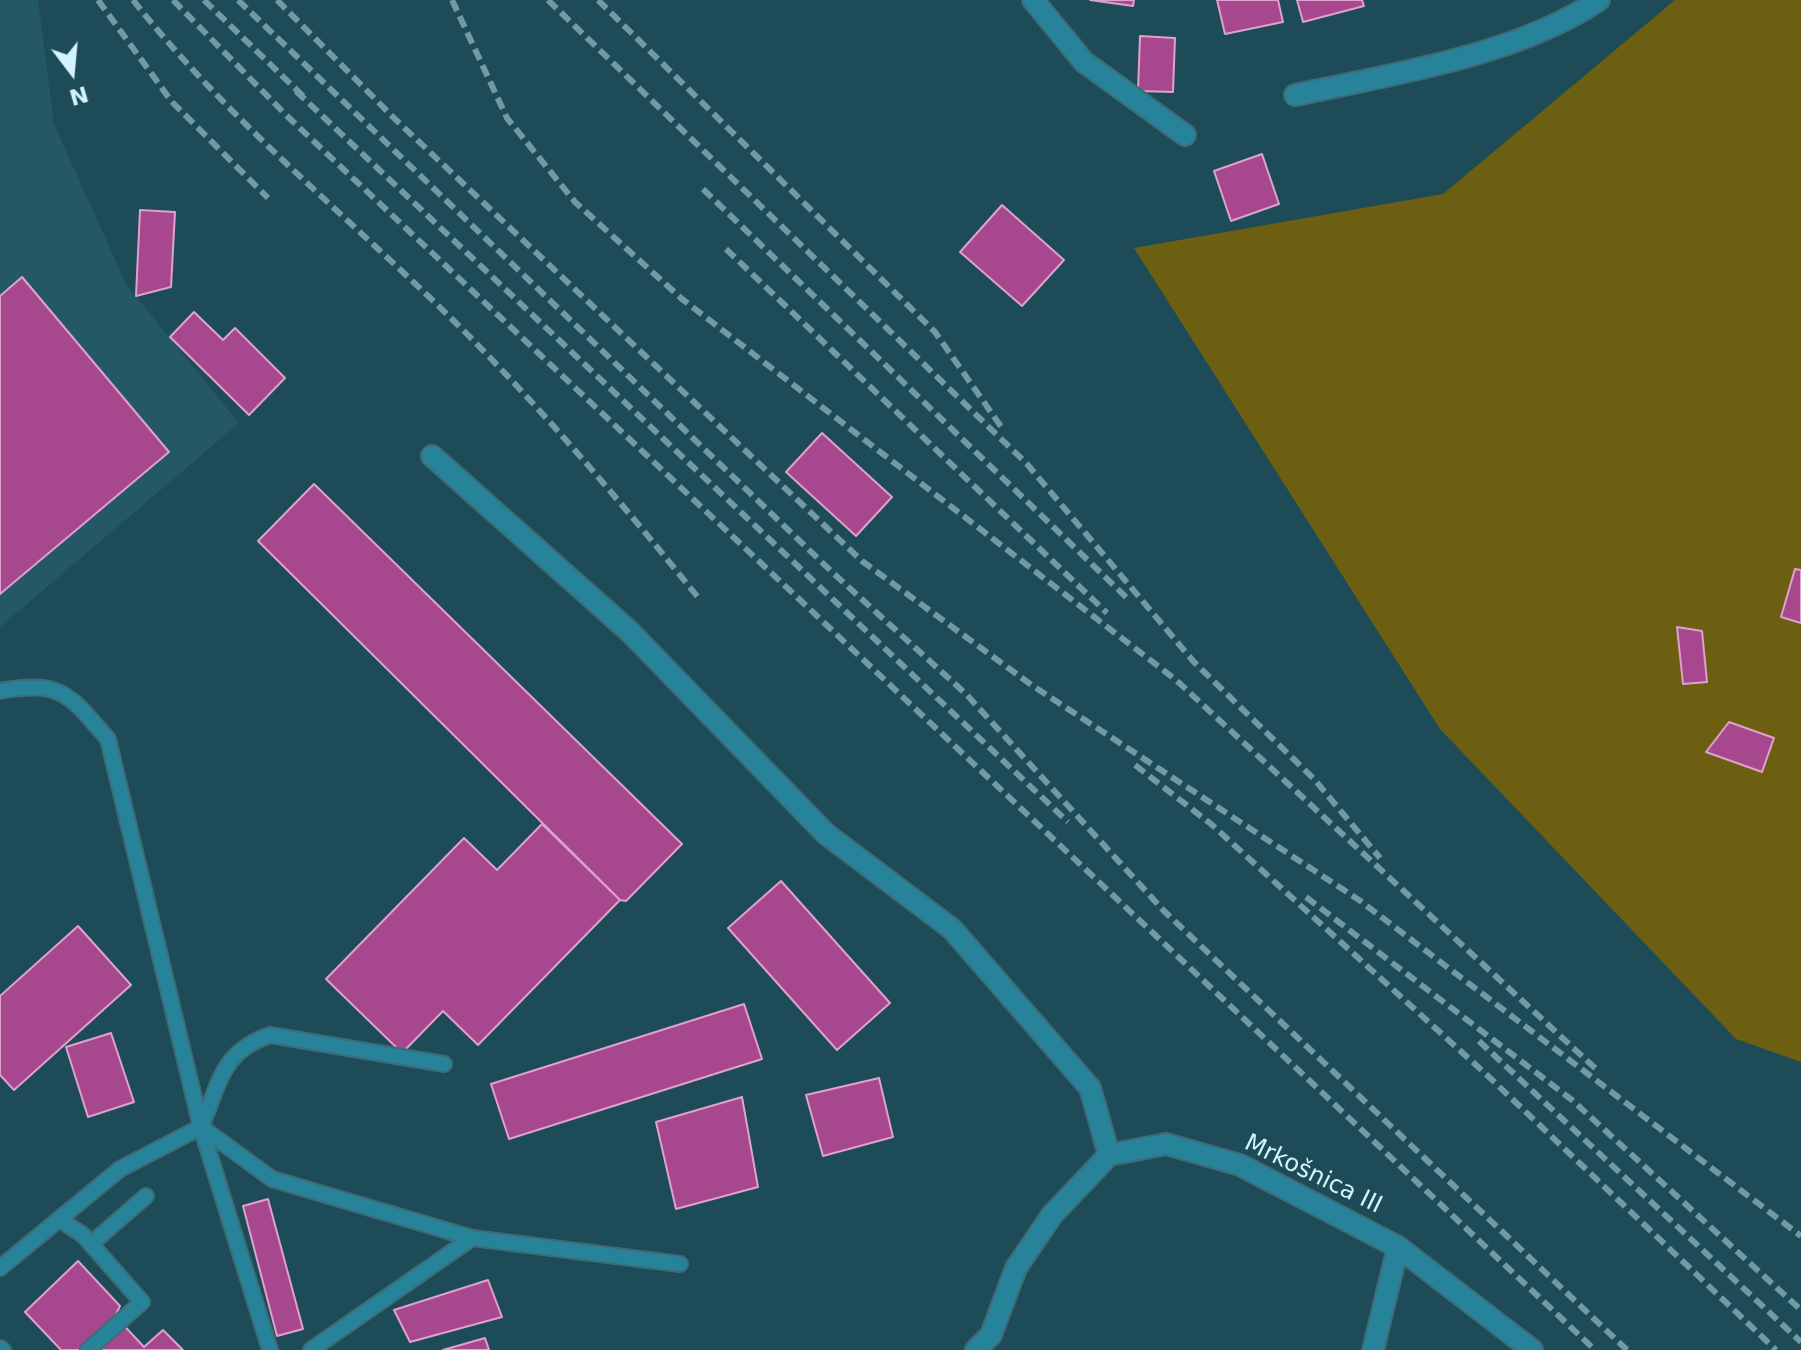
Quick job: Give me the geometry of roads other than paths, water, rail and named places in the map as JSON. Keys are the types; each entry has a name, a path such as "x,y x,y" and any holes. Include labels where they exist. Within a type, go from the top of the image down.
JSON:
{"street":[{"path":"1033,0 1084,62 1185,135"},
{"path":"1295,95 1434,65 1541,30 1599,0"},
{"path":"432,456 630,632 826,834 952,929 1090,1088 1109,1155 1052,1215 1016,1268 991,1335 976,1350"},
{"name":"Mrkošnica III","path":"1109,1155 1166,1144 1240,1165 1398,1247 1532,1350"},
{"path":"1373,1350 1398,1247"}],"lane":[{"path":"0,691 30,686 67,693 108,739 201,1127 270,1350"},
{"path":"0,1268 120,1169 201,1127 231,1056 248,1043 270,1035 444,1064"},
{"path":"201,1127 272,1179 472,1238 680,1264"},
{"path":"91,1244 146,1196"},
{"path":"59,1219 91,1244 142,1302 88,1350"},
{"path":"311,1350 472,1238"}],"railway":[{"path":"98,0 172,102 268,198"},
{"path":"133,0 210,88 497,365 587,464 701,601"},
{"path":"173,0 287,116 1595,1350"},
{"path":"204,0 305,98"},
{"path":"238,0 832,572 966,694 1164,911 1627,1350"},
{"path":"277,0 396,120 862,561 1033,686 1359,900 1801,1236"},
{"path":"452,0 507,118 575,202 682,299 1176,680 1596,1069"},
{"path":"548,0 1027,464 1194,662 1314,779 1380,858"},
{"path":"598,0 935,332 1002,428"},
{"path":"296,91 1068,822"},
{"path":"703,189 1128,599"},
{"path":"726,249 1107,613"},
{"path":"1135,765 1211,824 1488,1076 1776,1350"},
{"path":"1306,897 1572,1100 1801,1310"},
{"path":"1479,1041 1801,1342"}]}
